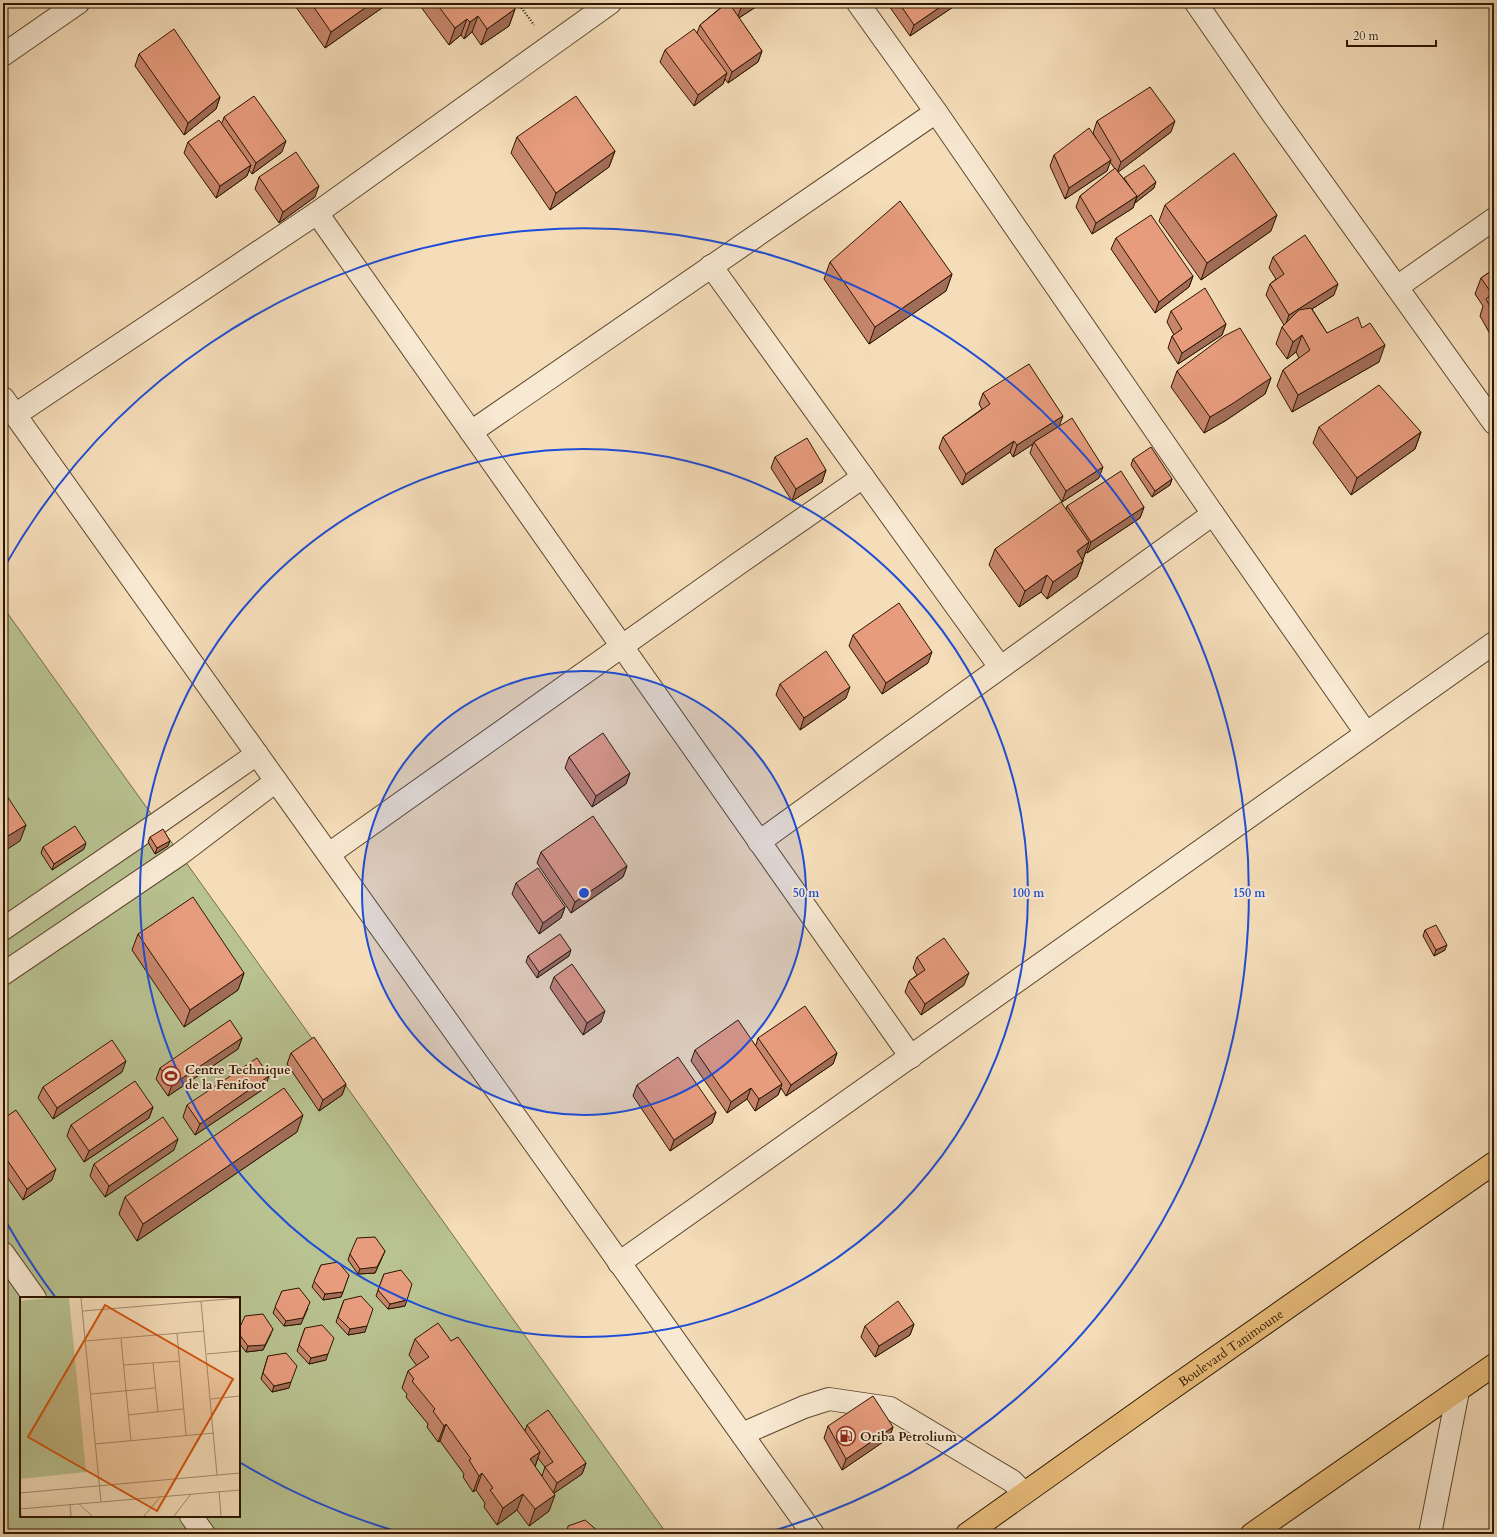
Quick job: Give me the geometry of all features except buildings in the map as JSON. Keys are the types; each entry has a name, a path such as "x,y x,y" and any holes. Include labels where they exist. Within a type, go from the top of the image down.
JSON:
{"main road":[{"name":"Boulevard Tanimoune","path":"968,1534 1168,1391 1494,1163"},
{"path":"1252,1534 1494,1365"}],"street":[{"path":"3,55 78,3"},
{"path":"610,3 317,213 9,406 813,1534"},
{"path":"858,3 936,112 1366,733"},
{"path":"1196,3 1272,113 1494,423"},
{"path":"471,432 936,112"},
{"path":"317,213 911,1056"},
{"path":"1397,287 1494,219"},
{"path":"711,266 1000,667"},
{"path":"328,854 745,559 864,478"},
{"path":"759,842 1213,514"},
{"path":"619,1263 1494,643"},
{"path":"3,929 257,754"},
{"path":"3,974 180,854 276,781"},
{"path":"3,1253 34,1297"},
{"path":"1430,1534 1458,1391"},
{"path":"742,1434 804,1407 829,1399 890,1408 1012,1480 1024,1494"},
{"path":"193,1517 204,1534"}],"green space":[{"name":"Centre Technique de la Fenifoot","path":"3,607 667,1534 3,1534"}],"place":[{"name":"Centre Technique de la Fenifoot","path":"171,1076"},
{"name":"Oriba Petrolium","path":"846,1436"}]}
